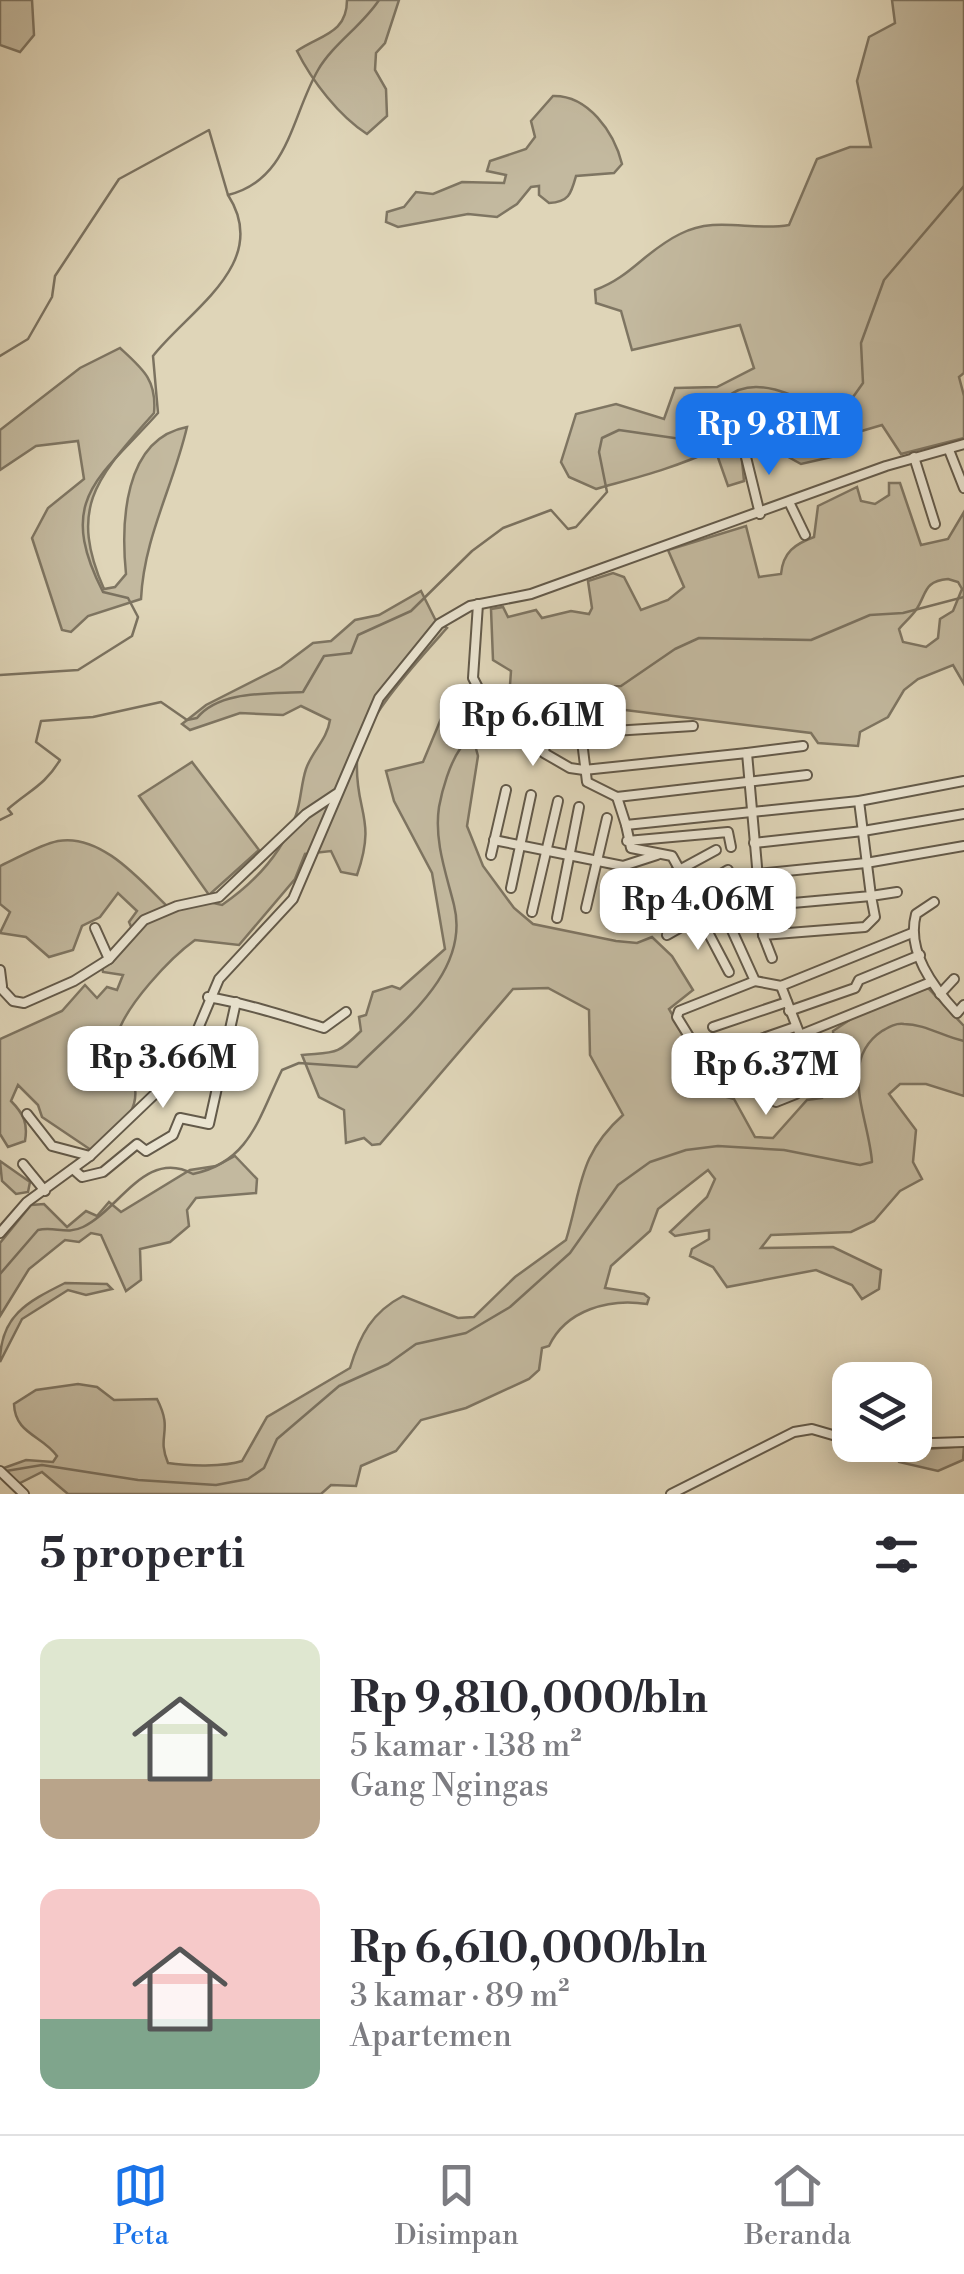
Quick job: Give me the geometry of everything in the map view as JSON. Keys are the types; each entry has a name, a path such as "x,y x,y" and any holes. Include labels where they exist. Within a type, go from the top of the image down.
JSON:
{"street":[{"path":"0,1233 27,1202 90,1156 180,1069 194,1046 208,997 226,969 294,899 382,692 444,619 478,604 531,594 914,458 964,444"},
{"path":"949,450 964,488"},
{"path":"745,453 760,514"},
{"path":"914,458 936,524"},
{"path":"790,504 805,535"},
{"path":"478,604 473,678 492,709 548,720 581,733 693,726"},
{"path":"548,720 546,756 584,770 802,746"},
{"path":"581,733 587,782 618,798 808,775"},
{"path":"747,754 760,906 772,958"},
{"path":"626,825 859,802 964,782"},
{"path":"491,855 506,790"},
{"path":"0,970 1,987 14,1001 24,1003 74,981 109,958 144,920 177,906 219,897 306,814 336,794"},
{"path":"511,888 532,795"},
{"path":"618,798 631,848 672,856 728,972"},
{"path":"532,912 558,801"},
{"path":"764,936 865,927 875,917 859,802"},
{"path":"557,918 579,807"},
{"path":"754,842 863,831 964,814"},
{"path":"586,908 607,818"},
{"path":"627,841 728,832 731,847"},
{"path":"494,840 623,866 657,855"},
{"path":"757,874 866,864 964,846"},
{"path":"637,893 716,850"},
{"path":"617,895 623,866"},
{"path":"645,918 728,870"},
{"path":"667,935 743,892"},
{"path":"760,906 896,892"},
{"path":"934,902 916,914 912,932 931,982 957,1013 964,1005"},
{"path":"721,906 756,981"},
{"path":"95,928 109,958"},
{"path":"798,1062 722,1090 677,1017 680,1011 756,981 781,986 912,932"},
{"path":"722,958 742,947"},
{"path":"713,1027 854,988 859,980 920,956"},
{"path":"850,960 859,980"},
{"path":"940,994 954,979"},
{"path":"781,986 800,1035 931,982"},
{"path":"208,997 324,1028 346,1012"},
{"path":"74,1169 82,1176 103,1172 137,1144 146,1151 174,1135 180,1118 209,1124 236,1002"},
{"path":"720,1053 795,1027"},
{"path":"763,1076 776,1102 796,1094"},
{"path":"27,1114 52,1146 90,1156"},
{"path":"23,1164 44,1191"},
{"path":"671,1494 794,1432 812,1429 832,1435"},
{"path":"932,1443 964,1442"},
{"path":"3,1474 24,1494"}],"shaded area":[{"path":"0,0 32,0 34,35 20,52 0,45"},
{"path":"347,0 399,0 385,43 376,53 375,70 386,89 387,116 367,134 327,97 297,51 337,27"},
{"path":"892,0 964,0 964,373 959,377 964,396 964,438 901,454 882,425 848,435 849,453 801,464 763,443 741,451 744,481 728,486 715,449 671,467 596,489 569,477 561,462 576,414 616,404 664,419 675,388 717,387 754,368 740,325 632,350 621,311 596,303 595,290 694,228 789,225 817,159 850,147 871,147 857,81 869,37 895,23"},
{"path":"553,96 577,102 606,128 622,164 614,173 576,176 568,196 556,202 549,203 539,195 539,186 531,187 517,204 497,217 468,214 398,227 386,222 387,212 404,207 416,192 433,194 462,182 504,183 506,175 487,171 490,161 526,149 535,137 531,121"},
{"path":"120,348 151,383 154,413 104,474 89,513 88,535 104,589 115,587 126,574 126,509 138,466 150,448 166,435 187,427 147,554 141,599 88,616 71,632 62,630 32,538 48,508 84,479 78,441 36,446 0,470 0,430 80,368"},
{"path":"889,483 900,483 921,545 948,539 964,512 964,684 953,665 918,679 904,690 888,717 860,732 858,746 818,743 811,733 617,709 591,715 520,698 510,685 511,671 493,660 491,609 503,607 508,617 536,610 542,618 571,611 589,614 592,608 588,581 613,573 624,577 641,610 668,600 684,587 668,550 746,526 759,577 781,574 791,550 814,537 818,506 857,487 861,501 875,504 889,495","holes":["948,579 958,582 962,589 953,611 940,619 938,638 926,647 903,642 899,629 930,585"]},
{"path":"421,591 435,619 447,628 393,691 360,746 357,779 365,840 357,875 341,872 331,851 305,854 295,879 239,945 195,940 161,970 129,1011 117,1036 135,1087 132,1109 91,1150 42,1117 38,1105 18,1085 11,1101 24,1120 25,1141 8,1147 0,1134 0,1039 62,1011 85,985 97,998 107,987 117,990 123,975 103,972 102,966 133,931 129,922 137,911 118,893 100,917 82,926 73,950 49,957 26,937 0,933 10,912 0,904 0,866 51,843 74,840 90,844 119,861 168,907 200,900 222,905 256,877 283,842 296,815 306,769 330,720 301,706 283,715 240,713 190,730 182,724 206,705 281,667 313,643 331,641 355,620 379,615"},
{"path":"451,706 465,708 478,756 467,826 483,866 514,908 533,924 616,941 637,943 652,937 672,956 693,990 669,1009 719,1095 734,1099 755,1137 773,1138 807,1100 822,1098 822,1086 812,1073 815,1057 834,1041 833,1031 863,1011 928,988 964,1026 964,1096 926,1084 900,1084 889,1094 916,1130 913,1162 922,1179 900,1191 874,1221 851,1232 771,1235 761,1248 833,1247 881,1270 879,1289 862,1299 852,1285 816,1270 727,1287 713,1267 690,1256 692,1249 709,1239 709,1230 675,1236 670,1232 707,1197 715,1179 708,1170 658,1209 650,1231 611,1266 605,1288 644,1294 649,1298 647,1304 604,1305 577,1315 549,1346 542,1348 539,1370 529,1379 466,1408 421,1420 396,1451 361,1466 356,1486 331,1485 321,1494 68,1494 42,1472 18,1484 1,1469 26,1460 53,1462 57,1456 24,1428 16,1414 14,1404 36,1390 78,1384 97,1387 114,1400 157,1399 164,1419 168,1463 206,1465 242,1461 267,1417 350,1368 369,1326 392,1302 403,1296 458,1318 474,1317 515,1277 566,1240 589,1158 623,1115 590,1055 589,1010 548,988 513,989 380,1144 372,1145 364,1138 346,1143 344,1110 319,1097 302,1055 329,1053 346,1045 361,1031 359,1017 366,1015 373,992 392,986 400,989 445,949 432,873 394,801 386,771 423,762 443,714"},
{"path":"192,762 259,850 209,895 139,796"},
{"path":"235,1156 257,1179 256,1193 196,1198 187,1210 189,1226 170,1242 140,1249 141,1280 126,1291 101,1235 91,1233 79,1242 65,1240 29,1269 0,1316 0,1243 31,1205 44,1204 67,1227 86,1211 97,1216 109,1202 121,1212 190,1170 216,1166"},
{"path":"0,1161 30,1182 28,1192 16,1194 2,1181"},
{"path":"65,1283 107,1284 112,1289 86,1295 68,1290 22,1319 0,1362 5,1333 18,1312"},
{"path":"964,1446 963,1460 938,1471 899,1462 932,1462 932,1449"}],"waterway":[{"path":"0,356 28,339 52,297 55,276 119,179 209,130 228,195 264,176 286,144 318,70 379,0"},
{"path":"0,820 12,814 8,809 43,781 60,760 36,742 41,721 93,717 161,702 187,720 232,698 303,692 324,656 351,653 358,635 411,611 472,551 503,528 551,510 568,529 576,527 607,492 599,452 602,438 619,430 688,440 726,398 749,387 775,390 823,411 846,407 863,383 861,343 884,280 964,186"},
{"path":"0,675 78,670 132,636 138,617 128,598 103,592 89,560 83,534 84,511 102,473 158,413 153,356 204,303 233,264 240,242 239,220 228,195"},
{"path":"0,1274 38,1230 83,1227 147,1175 176,1168 193,1174 228,1159 250,1135 282,1070 299,1063 357,1067 428,995 452,953 456,930 438,832 442,793 456,755 484,721 492,699 502,691 621,686 675,649 699,638 811,640 870,615 903,613 964,597"},
{"path":"6,1471 42,1465 138,1480 216,1485 248,1479 264,1468 277,1439 339,1386 388,1364 416,1344 466,1333 510,1307 570,1253 618,1185 650,1162 686,1150 718,1146 784,1150 860,1165 872,1162 858,1074 869,1043 882,1031 901,1024 964,1041"}]}
